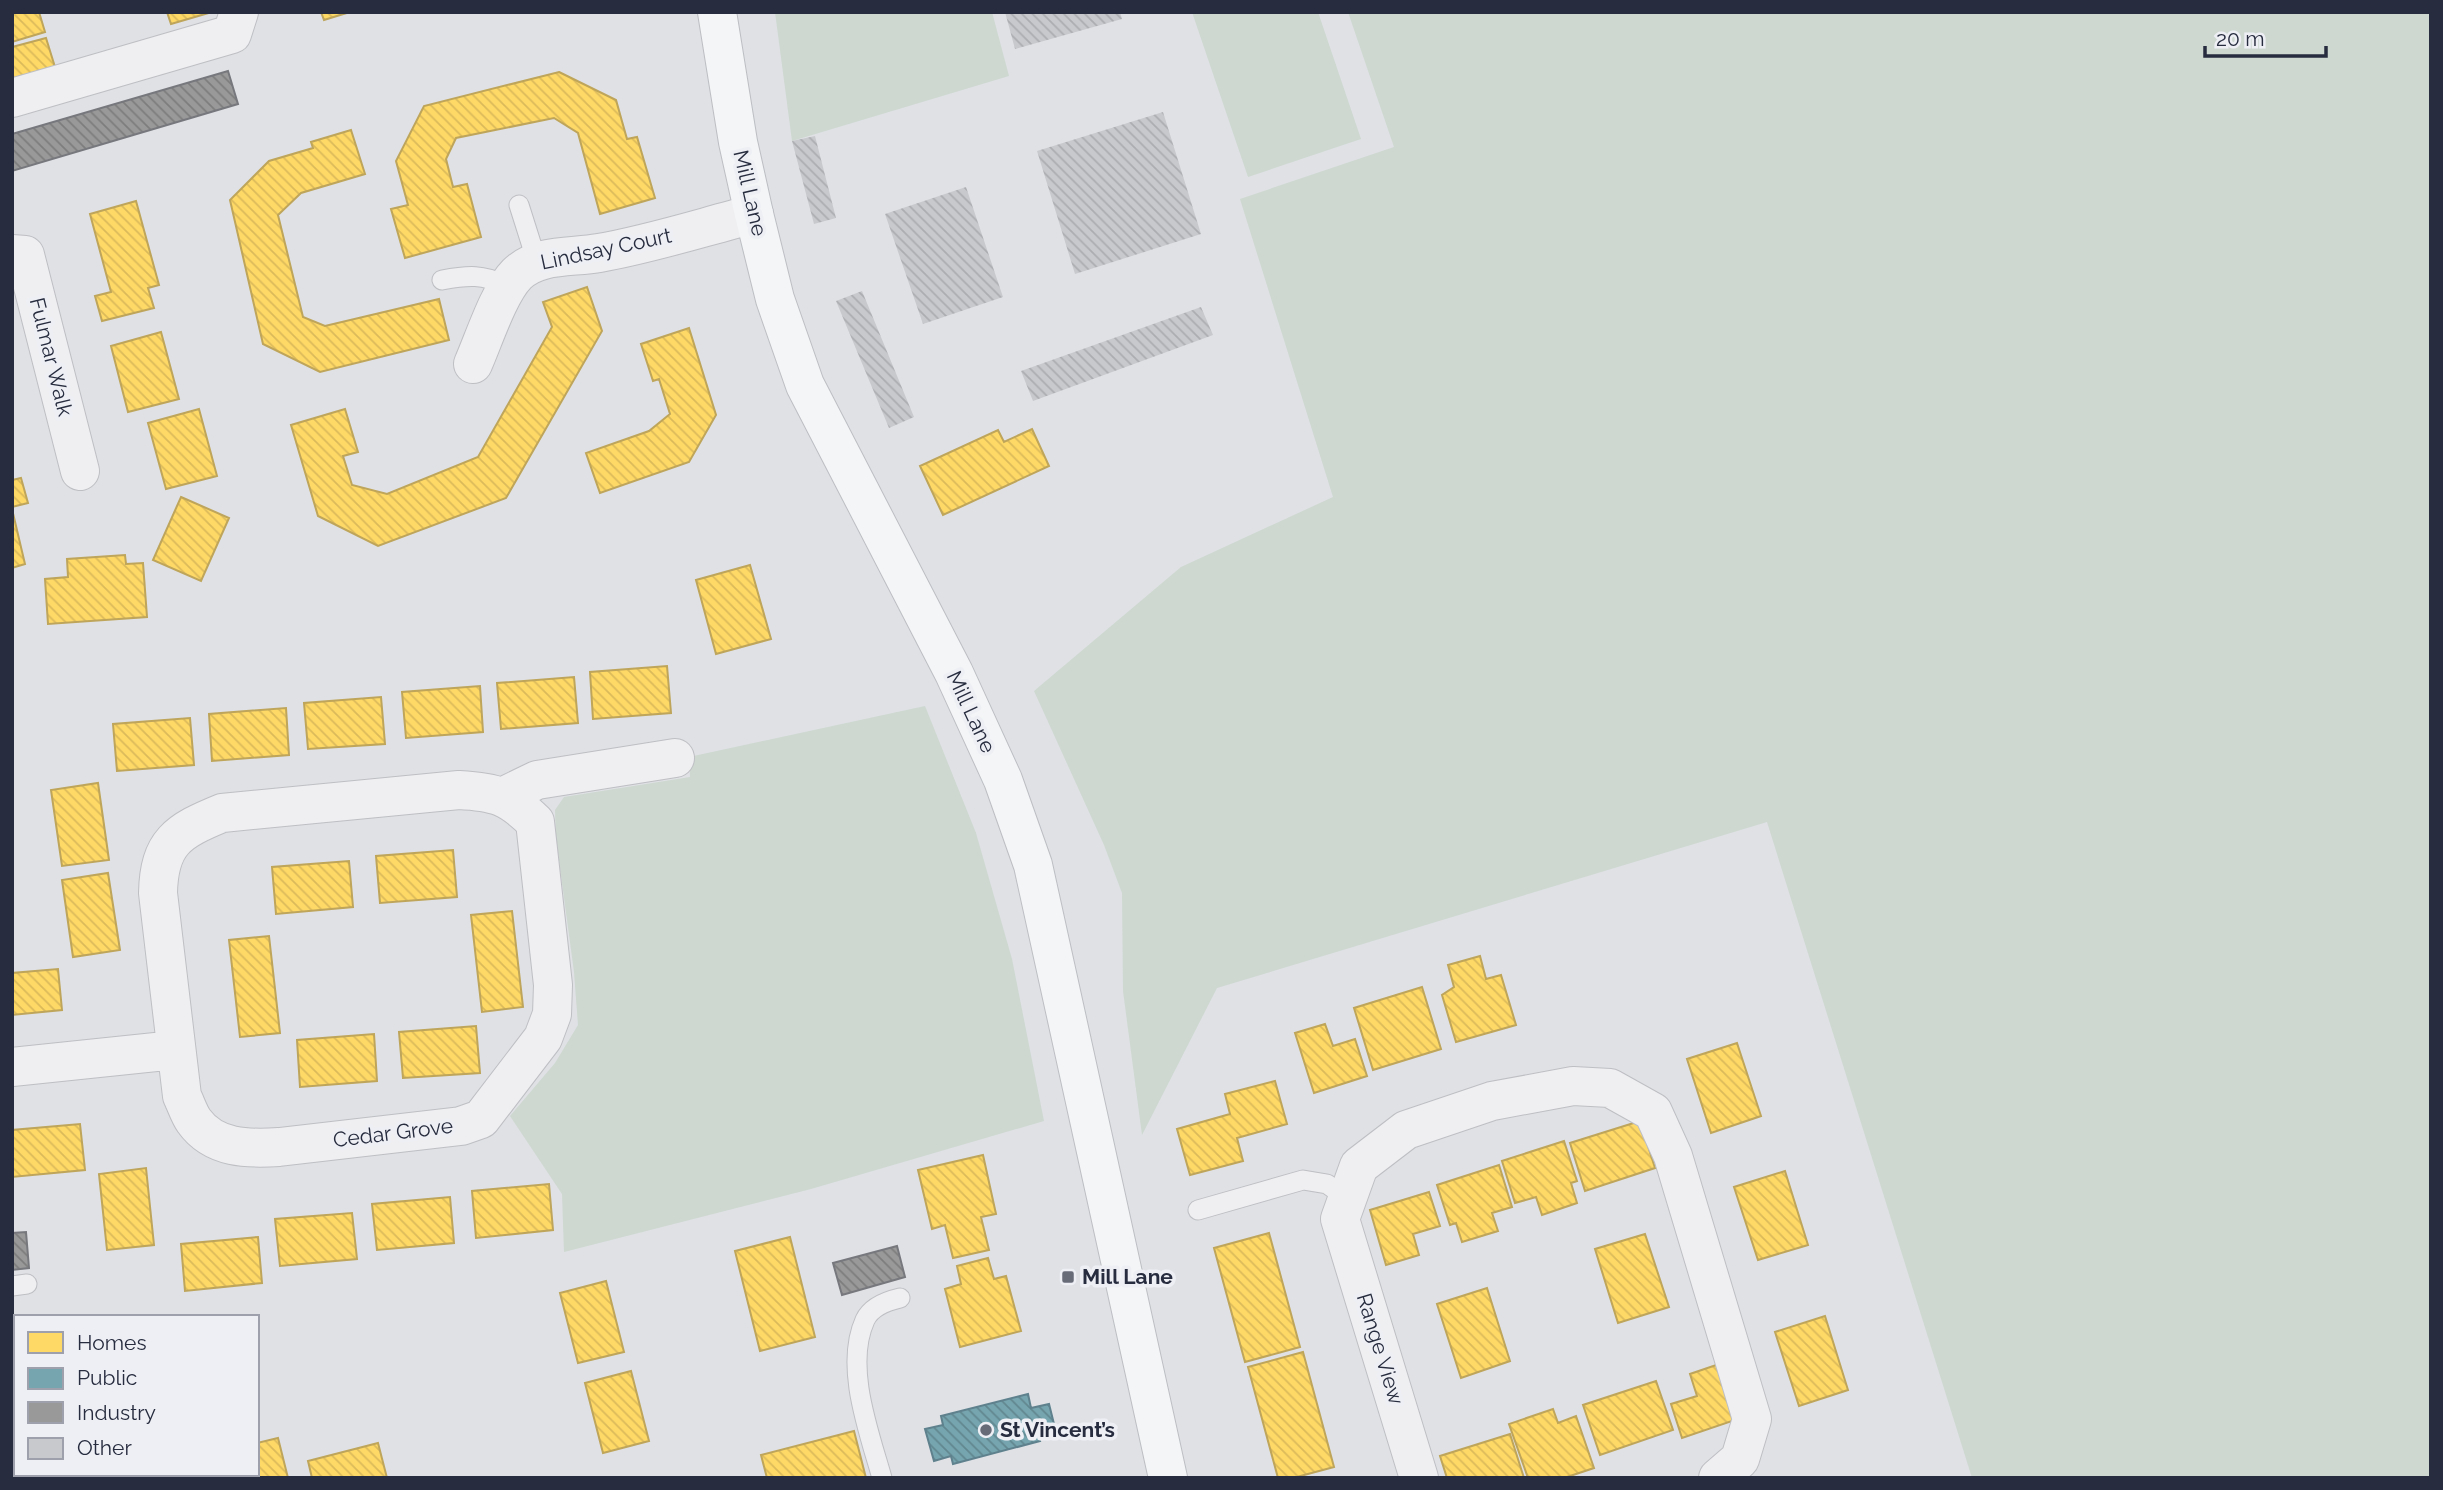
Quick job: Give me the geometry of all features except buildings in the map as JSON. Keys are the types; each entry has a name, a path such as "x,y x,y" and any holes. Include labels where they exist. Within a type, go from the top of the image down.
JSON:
{"main road":[{"name":"Mill Lane","path":"717,12 738,142 754,214 775,299 805,385 954,673 1003,780 1033,865 1168,1478"}],"street":[{"path":"12,98 232,34 239,12"},
{"name":"Lindsay Court","path":"473,364 508,286 524,268 555,257 598,254 754,214"},
{"name":"Fulmar Walk","path":"12,254 25,255 80,471"},
{"path":"502,797 537,780 675,758"},
{"name":"Cedar Grove","path":"459,790 492,792 520,807 536,822 553,985 552,1014 543,1038 481,1119 461,1126 279,1147 251,1149 220,1143 195,1122 181,1096 175,1049 158,893 158,870 166,848 191,826 222,813 459,790"},
{"path":"12,1067 175,1049"},
{"path":"1343,1209 1359,1166 1406,1129 1492,1101 1573,1086 1610,1088 1653,1112 1673,1156 1752,1419 1740,1459 1718,1478"},
{"name":"Range View","path":"1343,1209 1419,1478"}],"lane":[{"path":"519,205 537,262"},
{"path":"442,280 472,275 508,286"},
{"path":"1198,1210 1303,1180 1327,1184 1343,1209"},
{"path":"882,1478 865,1417 855,1357 865,1318 883,1303 900,1298"}],"shaded area":[{"path":"775,12 992,12 1009,76 792,141"},
{"path":"1192,12 1318,12 1361,139 1248,177"},
{"path":"1348,12 2431,12 2431,1478 1972,1478 1767,822 1217,988 1142,1135 1123,991 1122,893 1104,845 1034,691 1181,567 1333,497 1240,199 1394,147"},
{"path":"925,706 976,833 1012,959 1044,1121 811,1189 564,1252 562,1194 510,1116 555,1063 578,1025 555,810 564,797 690,777 689,757"}],"place":[{"name":"Mill Lane","path":"1068,1277"},
{"name":"St Vincent’s","path":"986,1430"}]}
